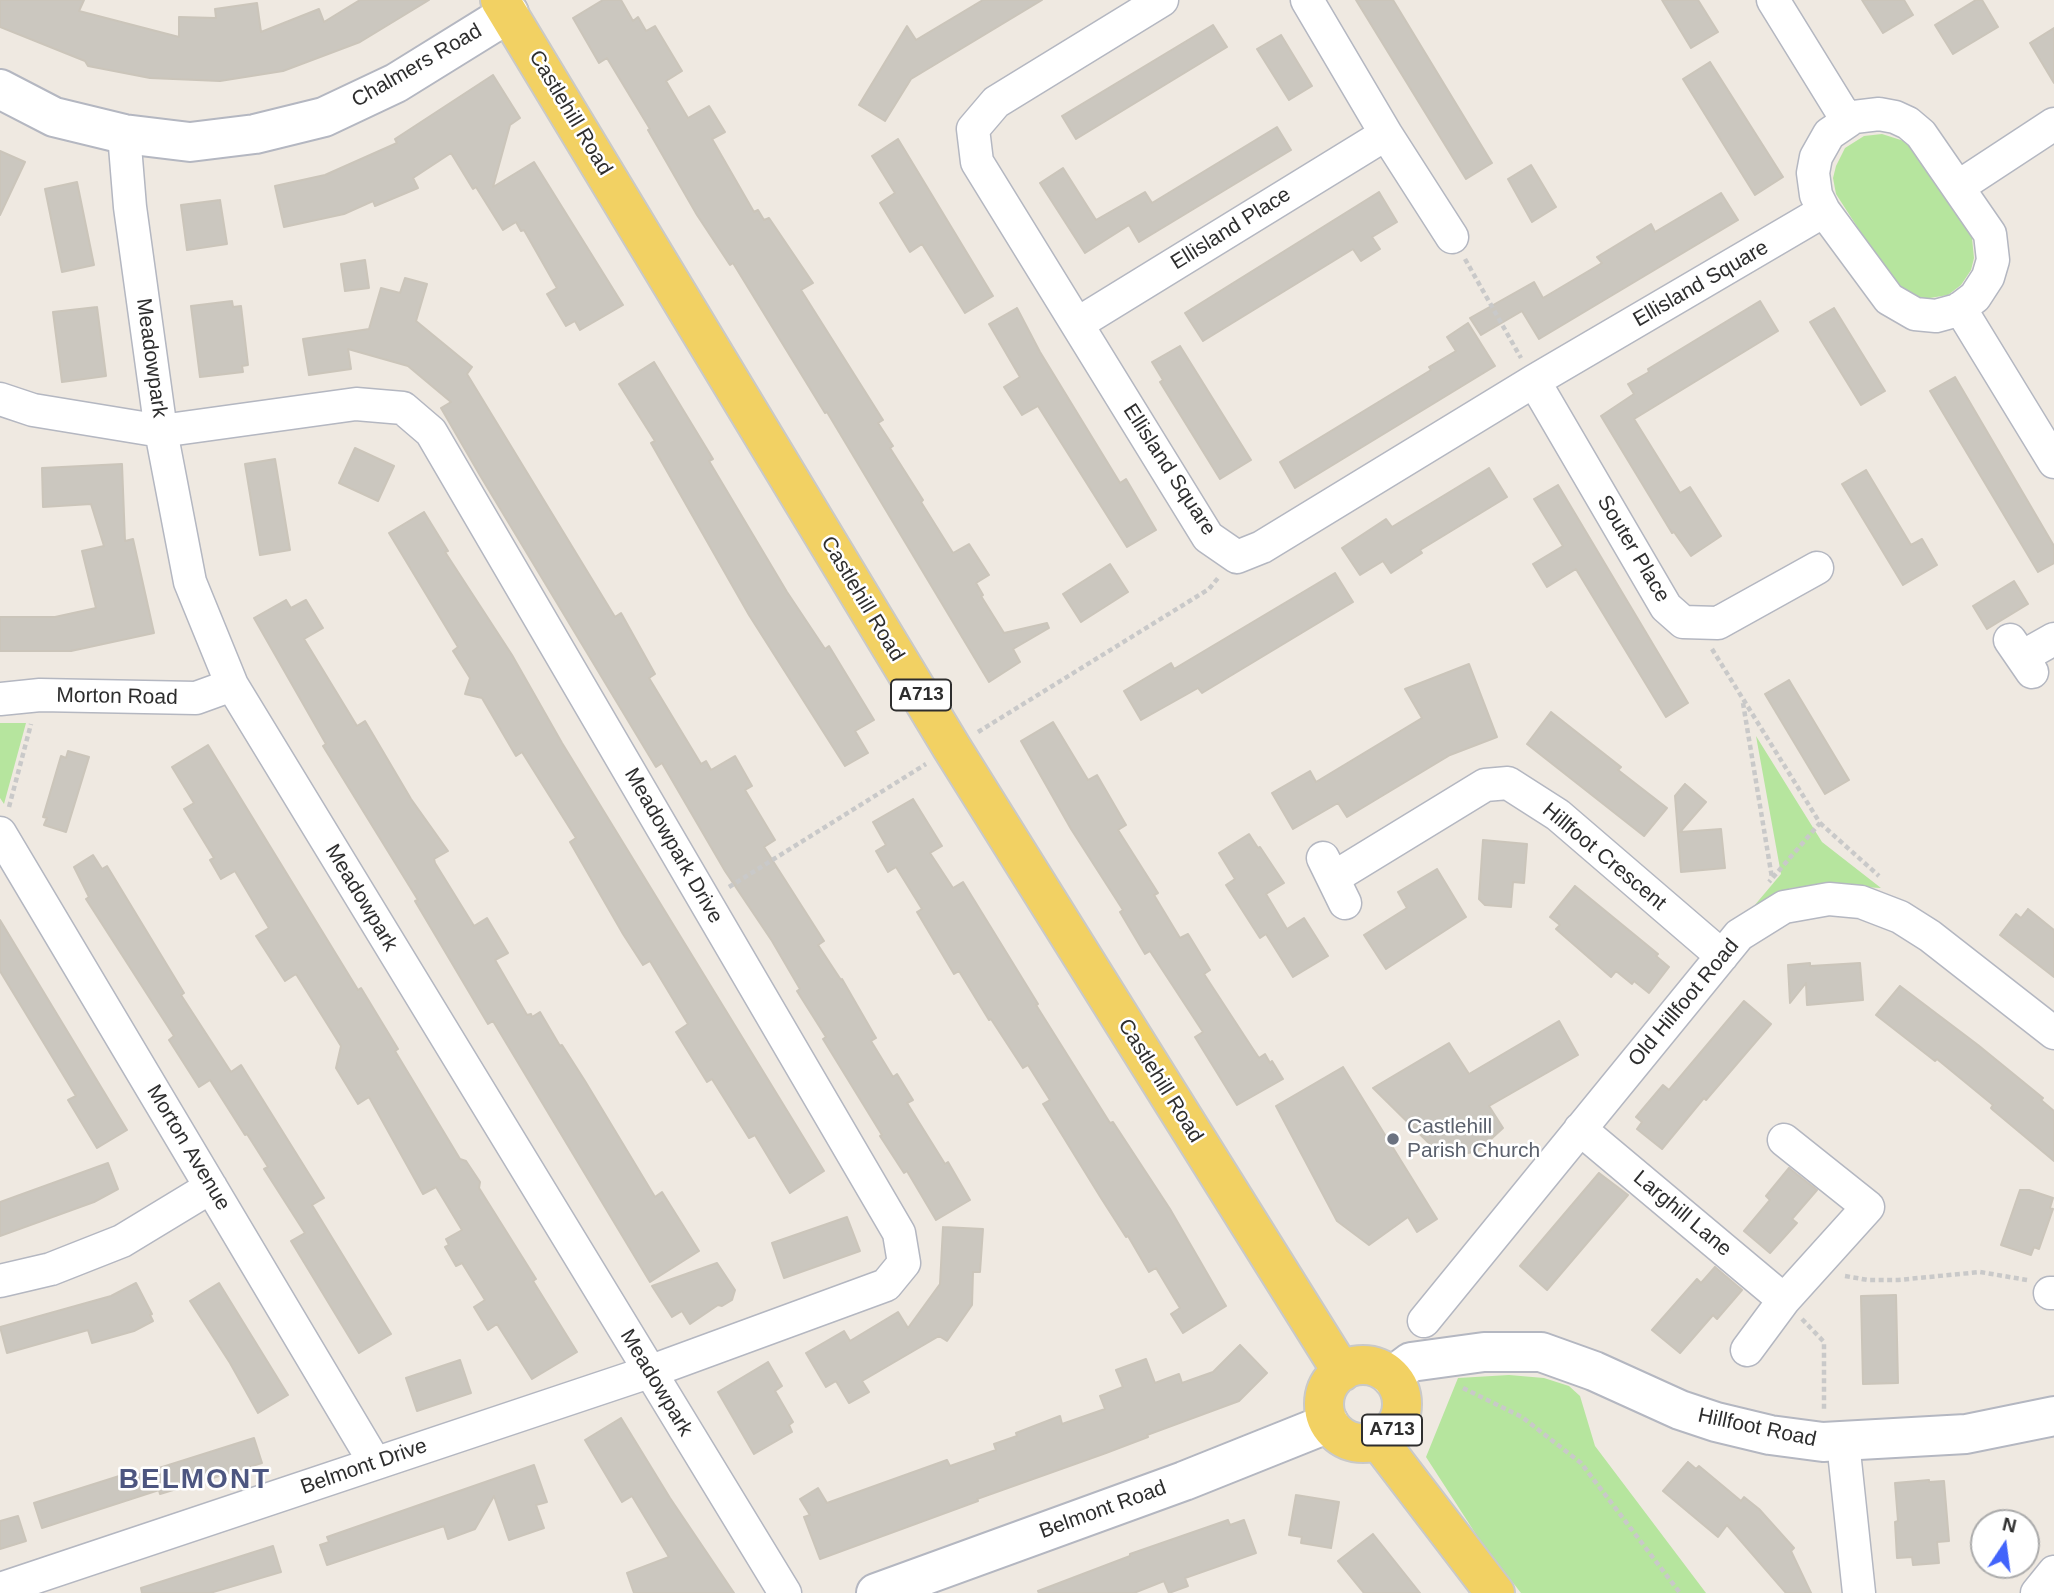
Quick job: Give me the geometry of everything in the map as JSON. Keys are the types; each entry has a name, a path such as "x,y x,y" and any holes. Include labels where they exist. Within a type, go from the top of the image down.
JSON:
{"main road":[{"name":"Castlehill Road","path":"513,4 952,748 1342,1372"},
{"path":"1329,1423 1324,1405 1325,1395 1334,1378 1342,1372 1362,1365 1383,1370 1391,1377"},
{"name":"A713","path":"1329,1423 1336,1432 1356,1442 1378,1440 1393,1429 1401,1412 1401,1394 1391,1377"},
{"name":"A713","path":"1378,1440 1495,1593"}],"street":[{"name":"Ellisland Square","path":"1161,0 996,102 973,129 976,162 1208,537 1237,556 1262,547 1534,381 1825,211"},
{"path":"1307,0 1386,134 1452,237"},
{"path":"1773,0 1847,120"},
{"name":"Chalmers Road","path":"0,89 54,117 124,134 190,142 255,134 324,117 396,83 513,4"},
{"path":"1879,114 1908,123 1921,134 1990,234 1993,260 1988,277 1982,289 1960,309 1926,316 1901,308 1889,299 1825,211 1816,195 1816,157 1829,134 1847,120 1879,114"},
{"path":"1958,187 2054,124"},
{"name":"Meadowpark","path":"124,134 130,207 161,431 190,582 232,685 785,1593"},
{"name":"Ellisland Place","path":"1077,324 1386,134"},
{"path":"1960,309 2054,462"},
{"name":"Souter Place","path":"1534,381 1666,607 1683,622 1695,622"},
{"name":"Meadowpark Drive","path":"0,399 33,410 161,431 356,404 403,408 431,432 899,1233 904,1264 886,1285 649,1372"},
{"path":"1695,622 1718,623 1816,568"},
{"path":"2021,656 2054,639"},
{"name":"Morton Road","path":"0,699 40,695 196,698 232,685"},
{"name":"Hillfoot Crescent","path":"1334,880 1485,785 1508,783 1558,815 1722,956"},
{"name":"Morton Avenue","path":"1,834 375,1463"},
{"name":"Old Hillfoot Road","path":"1424,1321 1740,935 1784,906 1829,899 1861,902 1900,917 1930,936 2054,1032"},
{"name":"Larghill Lane","path":"1580,1129 1784,1300"},
{"path":"1747,1350 1784,1300 1868,1207 1784,1140"},
{"path":"0,1281 51,1269 122,1241 211,1186"},
{"name":"Hillfoot Road","path":"1391,1377 1410,1362 1484,1352 1541,1352 1594,1371 1680,1410 1716,1422 1770,1435 1833,1442 1966,1434 2054,1416"},
{"name":"Belmont Drive","path":"0,1589 649,1372"},
{"name":"Belmont Road","path":"876,1593 1184,1481 1329,1423"},
{"path":"1833,1442 1859,1593"},
{"path":"2038,1593 2054,1572"}],"path":[{"path":"1452,237 1534,381"},
{"path":"1695,622 1820,823 1897,893 1900,917"},
{"path":"1,834 40,695"},
{"path":"1743,699 1772,879"},
{"path":"1764,888 1820,823"},
{"path":"1819,1263 1844,1276 1868,1280 1898,1280 1980,1272 2042,1281 2052,1293"},
{"path":"1784,1300 1824,1342 1833,1442"},
{"path":"1460,1387 1522,1417 1581,1463 1680,1593"}],"green space":[{"path":"1882,134 1904,141 1914,149 1972,238 1974,258 1971,270 1961,285 1948,295 1916,298 1896,287 1836,194 1833,178 1845,148 1864,136"},
{"path":"0,723 26,723 4,804 0,798"},
{"path":"1756,736 1822,842 1881,888 1828,885 1791,888 1754,906 1781,874"},
{"path":"1509,1375 1544,1378 1569,1386 1580,1396 1595,1446 1706,1593 1521,1593 1481,1542 1426,1457 1458,1378"}],"building":[{"path":"0,0 84,0 79,11 179,37 179,17 216,18 215,9 257,3 261,32 319,9 324,22 360,0 429,0 360,42 283,71 220,81 150,78 88,66 85,61 0,27"},
{"path":"603,0 621,0 633,21 638,17 646,31 655,26 682,71 666,81 688,118 709,106 725,132 712,139 754,212 758,210 764,220 769,218 813,283 801,290 883,420 878,423 893,446 890,448 923,500 921,502 953,553 969,544 989,575 976,583 1004,633 1047,623 1049,628 1013,649 1020,662 989,682 827,412 825,413 733,263 730,265 697,215 607,58 599,63 573,18"},
{"path":"983,0 1042,0 911,79 885,121 859,105 907,26 916,40"},
{"path":"1356,0 1393,0 1492,163 1466,179"},
{"path":"1662,0 1698,0 1718,32 1691,48"},
{"path":"1862,0 1904,0 1913,15 1883,33"},
{"path":"1976,0 1982,0 1998,27 1953,54 1935,25"},
{"path":"1213,25 1227,47 1076,139 1062,116"},
{"path":"2054,28 2054,83 2030,43"},
{"path":"1281,35 1312,86 1289,100 1257,49"},
{"path":"1710,62 1783,177 1755,195 1683,79"},
{"path":"493,75 520,118 510,125 493,187 534,162 623,305 580,330 575,321 566,326 547,294 557,288 524,230 521,231 516,222 503,230 451,153 413,178 418,188 375,206 373,201 344,214 284,227 275,186 325,175 397,143 395,139"},
{"path":"1277,127 1291,150 1139,242 1129,225 1085,253 1040,183 1063,168 1096,220 1145,192 1152,203"},
{"path":"898,139 993,296 965,313 922,244 910,252 880,203 895,193 872,156"},
{"path":"0,151 25,162 0,215"},
{"path":"1531,165 1556,207 1532,222 1508,179"},
{"path":"77,182 94,265 62,272 45,189"},
{"path":"1379,192 1397,222 1372,237 1380,249 1361,261 1353,249 1203,341 1185,313"},
{"path":"1721,193 1738,220 1539,339 1522,311 1481,335 1470,318 1534,282 1543,298 1602,263 1597,257 1651,224 1655,232"},
{"path":"220,200 227,244 187,250 181,205"},
{"path":"365,260 369,288 345,291 341,264"},
{"path":"405,278 427,284 416,321 472,367 467,374 615,617 621,613 655,674 649,678 701,764 706,761 711,770 735,756 752,786 745,790 775,840 764,847 824,941 818,945 842,979 876,1038 871,1041 893,1077 897,1074 913,1100 907,1103 945,1164 948,1162 970,1200 936,1220 907,1171 904,1173 880,1136 882,1135 823,1039 826,1037 797,991 800,989 772,941 725,871 662,763 656,767 481,477 441,408 451,402 408,366 348,349 351,369 309,375 303,339 369,329 381,288 400,293"},
{"path":"232,301 233,307 241,306 248,365 242,366 243,372 200,377 191,306"},
{"path":"1760,301 1778,331 1634,419 1680,493 1690,487 1721,536 1691,556 1674,532 1672,533 1601,416 1634,394 1628,384 1649,372 1648,369"},
{"path":"97,307 106,376 62,382 53,312"},
{"path":"1017,308 1040,352 1120,483 1126,479 1156,530 1127,547 1038,406 1022,415 1004,387 1020,377 989,324"},
{"path":"1834,308 1885,391 1861,405 1810,322"},
{"path":"1468,323 1495,366 1295,488 1280,462 1431,370 1429,367 1456,351 1447,337"},
{"path":"1180,346 1251,460 1220,479 1160,382 1163,380 1152,362"},
{"path":"654,362 713,459 709,461 787,592 825,649 829,646 874,720 855,731 868,753 845,766 749,615 651,443 655,441 619,384"},
{"path":"1955,377 2054,546 2054,563 2038,572 1930,391"},
{"path":"355,448 394,466 378,501 339,483"},
{"path":"275,459 290,550 260,555 245,464"},
{"path":"122,464 125,541 133,539 154,633 71,651 0,651 0,617 55,617 96,608 82,551 104,546 91,504 43,507 42,468"},
{"path":"1489,468 1507,497 1420,550 1422,553 1391,573 1383,561 1360,575 1342,548 1386,519 1392,527"},
{"path":"1866,470 1911,545 1922,539 1937,565 1903,585 1842,484"},
{"path":"1558,485 1688,703 1666,717 1576,569 1547,587 1533,564 1563,546 1534,499"},
{"path":"424,512 448,551 445,552 512,655 562,743 824,1171 790,1193 755,1135 749,1138 712,1079 707,1082 676,1032 688,1024 650,961 643,965 623,934 570,842 576,838 522,752 516,756 482,698 465,694 470,678 453,651 458,647 389,533"},
{"path":"1110,564 1128,592 1081,622 1063,594"},
{"path":"1335,573 1353,602 1202,693 1198,688 1141,720 1124,691 1171,663 1174,669"},
{"path":"2014,581 2028,604 1987,629 1973,606"},
{"path":"286,600 291,608 306,600 323,628 304,639 357,726 365,721 411,799 448,851 434,859 435,863 474,926 487,918 508,953 495,960 527,1015 531,1014 532,1017 540,1012 655,1197 662,1192 699,1251 650,1282 493,1021 488,1024 415,901 418,900 323,746 326,744 254,618"},
{"path":"1469,664 1497,737 1450,755 1347,817 1338,803 1293,829 1272,793 1310,771 1316,782 1422,718 1405,689"},
{"path":"1789,680 1849,780 1825,794 1765,694"},
{"path":"1551,712 1621,767 1618,770 1667,808 1644,836 1527,744"},
{"path":"1053,722 1088,780 1097,775 1126,825 1118,830 1158,893 1154,895 1180,938 1188,934 1210,970 1204,974 1251,1046 1259,1058 1265,1054 1270,1063 1272,1061 1283,1079 1237,1105 1195,1037 1203,1032 1150,951 1145,954 1120,912 1123,910 1071,829 1021,741"},
{"path":"208,745 358,990 361,988 398,1049 395,1051 460,1159 466,1161 480,1182 479,1188 536,1279 533,1281 577,1352 532,1379 497,1324 488,1330 474,1307 485,1300 462,1263 456,1266 445,1247 449,1245 446,1239 462,1230 436,1187 423,1194 369,1097 358,1104 336,1068 341,1046 296,974 285,981 256,936 269,928 235,871 221,879 210,860 214,858 184,809 194,803 172,767"},
{"path":"68,751 89,757 66,832 44,825 47,818 43,817 61,756 66,758"},
{"path":"1685,784 1706,802 1680,832 1721,829 1725,868 1681,872 1675,796"},
{"path":"913,799 942,846 930,853 953,888 963,882 1110,1123 1113,1122 1170,1209 1226,1306 1183,1333 1171,1314 1180,1308 1156,1268 1149,1272 1101,1198 1043,1104 1050,1100 1028,1065 1023,1068 959,971 954,974 917,912 922,909 896,867 888,872 876,851 886,845 873,822"},
{"path":"1249,834 1284,883 1266,894 1287,929 1304,918 1328,956 1293,977 1266,934 1260,938 1226,885 1235,879 1219,853"},
{"path":"1483,840 1527,844 1524,883 1513,882 1511,907 1485,905 1479,899"},
{"path":"93,855 102,869 107,866 184,993 181,995 231,1072 241,1065 324,1198 312,1205 391,1334 359,1353 291,1241 305,1233 264,1169 268,1167 210,1080 199,1087 169,1040 174,1036 86,899 89,897 74,867"},
{"path":"1437,869 1466,917 1386,969 1364,935 1407,908 1398,892"},
{"path":"1575,886 1658,954 1656,956 1669,967 1649,993 1616,971 1611,977 1556,929 1560,925 1550,917"},
{"path":"2028,909 2054,930 2054,977 2000,935 2016,914 2021,918"},
{"path":"0,920 127,1130 97,1148 68,1100 76,1096 0,971"},
{"path":"1810,963 1810,966 1860,963 1863,1000 1807,1005 1806,983 1790,1003 1788,965"},
{"path":"1900,986 2043,1098 2041,1100 2054,1111 2054,1161 1993,1110 1993,1105 1937,1059 1935,1061 1876,1015"},
{"path":"1744,1001 1771,1024 1662,1149 1637,1129 1642,1122 1636,1117 1663,1085 1669,1090"},
{"path":"1559,1021 1578,1055 1489,1106 1503,1128 1478,1151 1444,1158 1373,1088 1449,1043 1469,1074"},
{"path":"1343,1067 1437,1219 1417,1232 1408,1217 1369,1245 1337,1221 1276,1106"},
{"path":"108,1163 118,1189 94,1202 0,1236 0,1202"},
{"path":"1789,1168 1817,1190 1792,1219 1797,1223 1770,1253 1744,1231 1770,1200 1766,1196"},
{"path":"1599,1173 1628,1195 1547,1290 1520,1266"},
{"path":"2020,1190 2029,1190 2053,1198 2050,1208 2053,1209 2039,1249 2034,1247 2031,1255 2001,1245"},
{"path":"847,1217 860,1251 784,1278 772,1243"},
{"path":"943,1227 983,1229 980,1272 973,1272 972,1305 947,1341 939,1336 862,1381 869,1392 849,1403 836,1381 826,1387 806,1353 844,1331 850,1341 898,1312 908,1328 940,1284"},
{"path":"717,1263 735,1290 732,1300 722,1306 718,1305 690,1324 682,1311 672,1317 652,1286"},
{"path":"1715,1267 1742,1290 1717,1319 1713,1315 1680,1353 1652,1330 1697,1279 1701,1283"},
{"path":"136,1283 153,1321 134,1331 92,1343 88,1330 7,1353 0,1327 111,1296"},
{"path":"219,1283 288,1395 258,1413 190,1301"},
{"path":"1896,1295 1898,1383 1863,1384 1861,1296"},
{"path":"1240,1345 1267,1373 1239,1401 820,1559 804,1517 810,1515 800,1499 818,1488 827,1503 947,1460 950,1466 996,1450 994,1444 1060,1416 1062,1424 1105,1409 1100,1396 1123,1387 1116,1370 1146,1359 1155,1383 1179,1374 1182,1383 1213,1372"},
{"path":"460,1360 471,1393 417,1411 406,1378"},
{"path":"768,1362 782,1386 775,1391 793,1422 789,1425 792,1432 754,1454 718,1392"},
{"path":"621,1418 670,1498 734,1593 634,1593 627,1573 669,1557 632,1496 622,1502 585,1440"},
{"path":"254,1438 262,1463 160,1494 159,1490 42,1528 34,1503 135,1471 137,1475"},
{"path":"1688,1462 1696,1469 1699,1466 1741,1501 1744,1497 1759,1509 1794,1548 1791,1551 1811,1593 1786,1593 1727,1525 1718,1537 1663,1491"},
{"path":"534,1465 547,1502 536,1505 544,1528 509,1540 494,1496 475,1529 448,1539 444,1526 327,1565 320,1545 329,1542 327,1537"},
{"path":"1944,1481 1949,1541 1937,1542 1939,1563 1913,1565 1912,1557 1897,1558 1895,1483"},
{"path":"1296,1495 1339,1502 1331,1548 1301,1543 1302,1537 1289,1535"},
{"path":"18,1516 26,1541 0,1549 0,1521"},
{"path":"1228,1520 1230,1525 1244,1520 1256,1553 1185,1578 1188,1586 1169,1593 1164,1581 1134,1593 1038,1591 1130,1554"},
{"path":"1373,1534 1420,1593 1364,1593 1338,1561"},
{"path":"273,1546 281,1572 210,1593 142,1593 141,1588"}],"place":[{"name":"Castlehill Parish Church","path":"1393,1139"}],"district":[{"name":"BELMONT","path":"195,1480"}]}
